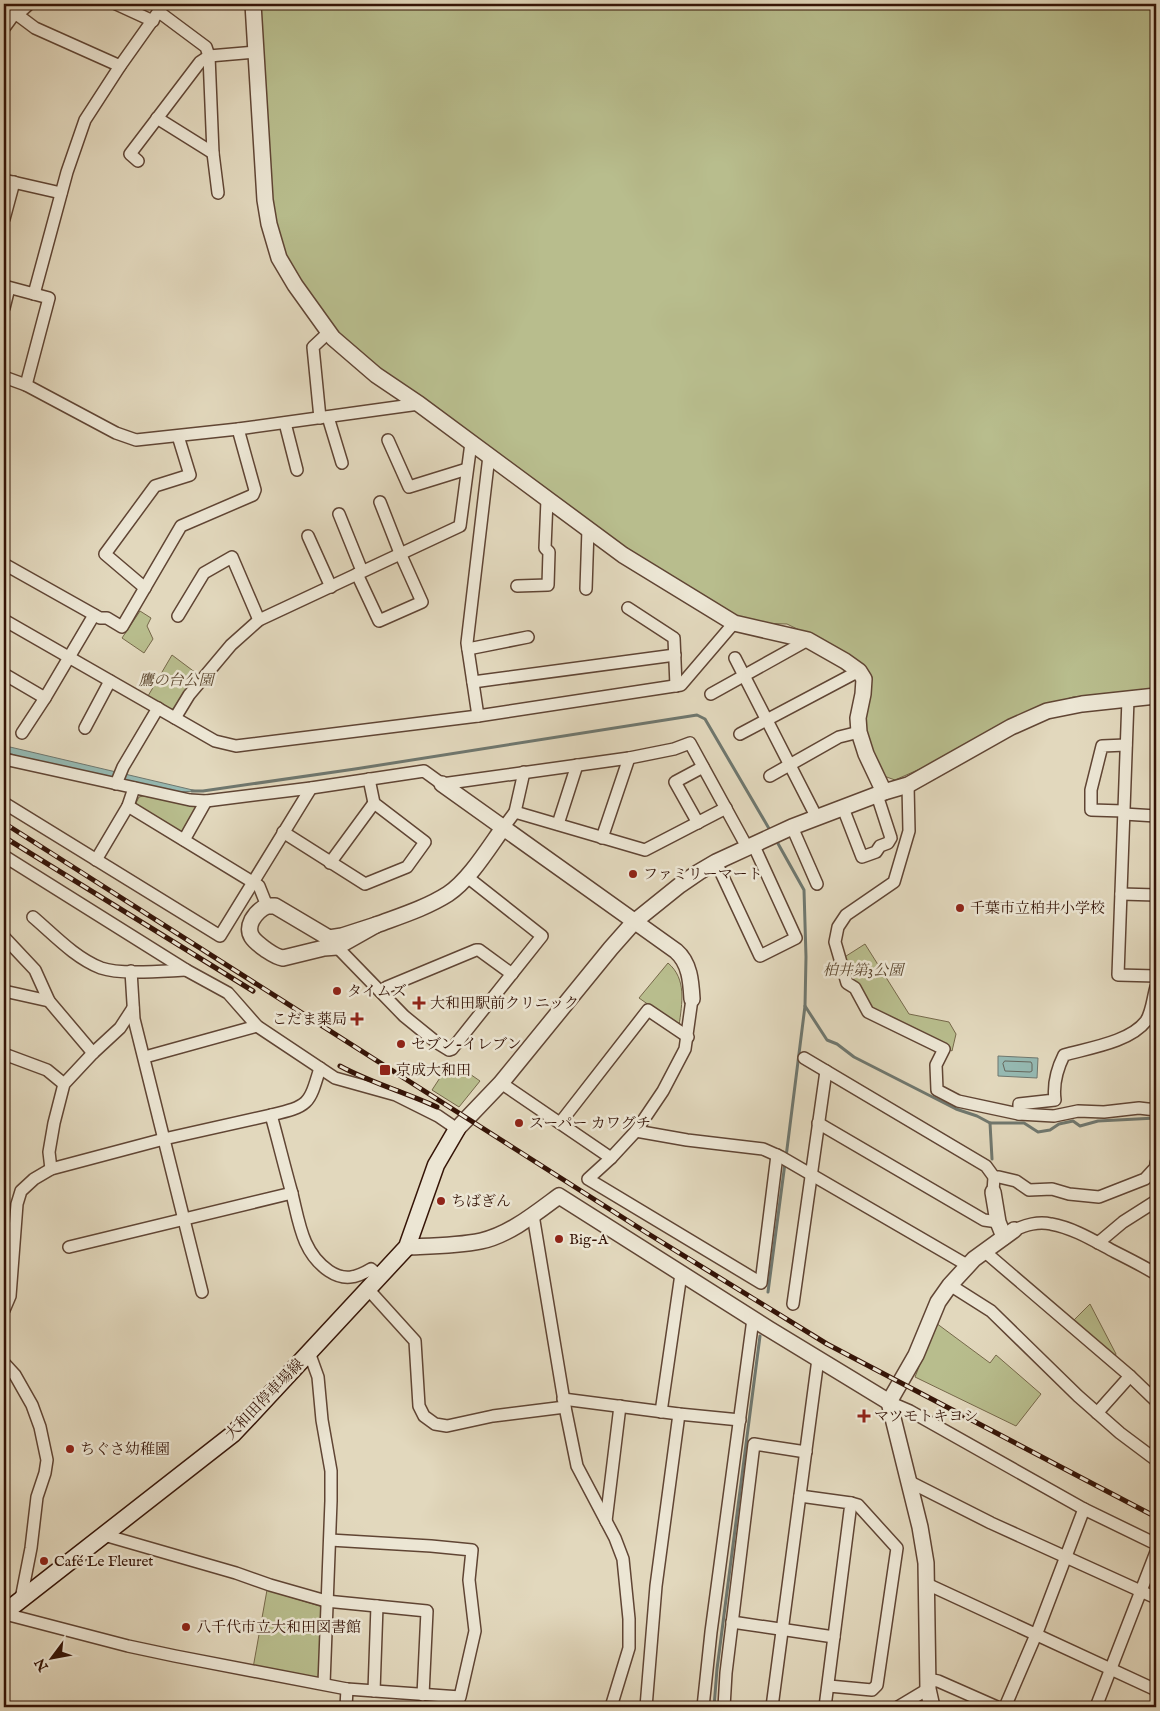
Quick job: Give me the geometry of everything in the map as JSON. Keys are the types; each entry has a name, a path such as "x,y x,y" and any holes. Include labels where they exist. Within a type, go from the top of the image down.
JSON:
{"main road":[{"name":"大和田停車場線","path":"4,1614 20,1598 233,1434 407,1247 436,1165 457,1129"}],"street":[{"path":"4,28 15,13 18,14 29,4"},
{"path":"116,4 159,12 206,47 209,56 213,152 218,193"},
{"path":"253,4 265,200 272,237 279,258 291,278 333,338 376,375 419,404 623,555 734,623 808,640 846,660 859,671 864,679 864,694 858,718 859,732 881,793 891,838 888,843 880,846 876,852 862,857 843,808"},
{"path":"34,294 61,192 85,120 120,66 159,12"},
{"path":"18,14 34,28 120,66"},
{"path":"138,161 130,154 200,62 209,56 256,52"},
{"path":"157,118 213,152"},
{"path":"4,219 9,181 61,192"},
{"path":"4,308 7,287 49,298 26,385"},
{"path":"329,332 313,347 324,417 342,463"},
{"path":"4,377 26,385 116,433 131,439 238,429 419,404"},
{"path":"285,423 298,470"},
{"path":"4,564 94,615 100,618 107,618 122,627 181,526 253,495 255,490 238,429"},
{"path":"145,588 105,554 155,486 190,475 178,436"},
{"path":"388,440 409,487 468,469"},
{"path":"176,718 188,695 231,645 259,620 460,526 471,443"},
{"path":"478,716 467,643 489,456"},
{"path":"517,586 548,585 549,552 545,548 547,500"},
{"path":"339,514 359,573 379,621 422,602 380,502"},
{"path":"586,589 588,529"},
{"path":"308,536 331,587"},
{"path":"178,616 204,573 232,557 259,620"},
{"path":"628,608 674,638 676,686"},
{"path":"22,733 94,615"},
{"path":"4,620 215,741 236,746 478,716 681,685 734,623"},
{"path":"468,648 528,637"},
{"path":"711,694 808,640"},
{"path":"473,682 675,655"},
{"path":"734,658 817,818"},
{"path":"740,734 859,671"},
{"path":"4,674 45,698"},
{"path":"85,728 110,681"},
{"path":"4,856 186,970 228,992 257,1026 320,1068 340,1080 396,1095 438,1116 457,1129 500,1083 634,922 680,885 716,862 792,827 881,793 908,785 1011,728 1047,711 1082,704 1156,696"},
{"path":"1128,698 1118,975 1156,976"},
{"path":"117,782 123,767 158,708"},
{"path":"770,776 839,737 859,732"},
{"path":"442,784 628,758 674,749 690,743 726,808 750,846 796,938 760,956 716,862"},
{"path":"1126,745 1102,746 1091,790 1091,810 1156,816"},
{"path":"602,838 628,758"},
{"path":"4,759 117,782 134,788 190,800 206,801 424,771 681,956 688,971 692,999 686,1050 663,1092 636,1131 611,1158 588,1178 761,1283 783,1158"},
{"path":"558,824 577,766"},
{"path":"698,823 676,782 703,767"},
{"path":"376,925 337,947 324,948 286,959 278,957 254,942 250,932 250,926 257,912 267,906 275,906 329,938 342,936 376,925 434,902 449,894 466,876 515,812 524,772"},
{"path":"283,832 365,884 407,868 425,842 374,804 369,779"},
{"path":"908,785 909,831 894,882 846,915 838,927 835,942 847,983 855,988 868,1012 944,1049 936,1066 937,1090 958,1101 1019,1114 1054,1116 1078,1111 1104,1112 1139,1108 1156,1110"},
{"path":"96,860 128,806 134,788"},
{"path":"4,803 220,936 311,788"},
{"path":"184,840 206,801"},
{"path":"330,863 374,804"},
{"path":"128,806 259,886 267,906"},
{"path":"515,812 645,850 726,808"},
{"path":"792,827 817,884"},
{"path":"337,947 427,1035 449,1050 456,1045 542,936 466,876"},
{"path":"1121,894 1156,895"},
{"path":"33,917 80,957 102,968 130,971 186,970"},
{"path":"4,937 35,970 49,1001 93,1053"},
{"path":"381,992 387,987 476,950 479,950 512,974"},
{"path":"130,971 134,1019 202,1292"},
{"path":"1019,1114 1019,1104 1055,1100 1054,1086 1057,1080 1058,1066 1064,1055 1120,1039 1136,1030 1147,1020 1156,987"},
{"path":"4,991 49,1001"},
{"path":"51,1169 49,1152 64,1084 120,1028 133,1008"},
{"path":"560,1122 648,1010 688,1037"},
{"path":"145,1057 257,1026"},
{"path":"4,1054 47,1070 64,1084"},
{"path":"804,1058 986,1166 993,1184 998,1222 1009,1234"},
{"path":"4,1310 10,1296 17,1204 21,1191 34,1178 51,1169 164,1139 297,1109 312,1096 320,1068"},
{"path":"793,1304 826,1071"},
{"path":"500,1083 611,1158"},
{"path":"271,1115 298,1223 312,1256 320,1265 341,1278 364,1273 371,1269 373,1282 415,1341 419,1406 424,1416 435,1424 447,1426 564,1403 620,1406 740,1420"},
{"path":"818,1123 984,1220 998,1222"},
{"path":"636,1131 687,1140 763,1149 811,1174 967,1266"},
{"path":"993,1184 1016,1181 1029,1190 1052,1189 1069,1194 1099,1197 1145,1179 1156,1167 1156,1163"},
{"path":"70,1247 292,1193"},
{"path":"407,1247 482,1241 496,1236 533,1215 559,1196 753,1319 889,1402 910,1411 1084,1509 1156,1544"},
{"path":"1098,1243 1123,1222 1156,1201"},
{"path":"533,1215 564,1403 577,1466 615,1538 623,1559 629,1619 629,1648 611,1707"},
{"path":"932,1707 928,1684 926,1563 920,1527 889,1402 916,1355 938,1302 967,1266 984,1251 1009,1234 1027,1225 1039,1223 1064,1227 1156,1274"},
{"path":"984,1251 1130,1376 1156,1401"},
{"path":"661,1412 681,1274"},
{"path":"950,1285 990,1311 1120,1433 1156,1460"},
{"path":"703,1707 711,1632 753,1319"},
{"path":"309,1352 318,1377 330,1471 330,1540 324,1684"},
{"path":"772,1707 818,1359"},
{"path":"4,1363 15,1375 32,1405 40,1427 47,1460 46,1473 37,1497 31,1548 20,1598"},
{"path":"1097,1412 1130,1376"},
{"path":"606,1521 620,1406"},
{"path":"646,1707 656,1586 679,1414"},
{"path":"724,1707 732,1622 754,1444 806,1452"},
{"path":"908,1481 991,1522 1156,1598"},
{"path":"800,1496 858,1505 897,1548 877,1685 872,1690 829,1686"},
{"path":"825,1707 851,1503"},
{"path":"1005,1707 1036,1634 1084,1509"},
{"path":"104,1534 326,1601 427,1611 430,1699"},
{"path":"4,1614 175,1656 347,1689 430,1699 460,1697 475,1631 469,1580 472,1550 330,1540"},
{"path":"1096,1707 1156,1552"},
{"path":"927,1584 1156,1690"},
{"path":"374,1691 377,1606"},
{"path":"732,1622 834,1637"},
{"path":"898,1707 928,1684 938,1681 997,1707"},
{"path":"346,1707 347,1689"}],"green space":[{"path":"259,4 1156,4 1156,689 1073,697 1039,708 931,764 895,780 881,775 867,740 866,710 870,684 828,644 787,624 753,623 737,617 627,550 381,370 338,334 301,283 287,260 273,213"},
{"path":"140,611 151,618 147,626 153,639 144,653 122,638"},
{"name":"鷹の台公園","path":"172,655 200,676 177,709 171,709 148,696"},
{"path":"143,796 191,804 198,808 183,833 138,806 136,803 139,797"},
{"name":"柏井第3公園","path":"865,944 909,1014 949,1022 956,1034 952,1051 870,1009 851,982 843,958"},
{"path":"668,963 674,969 681,984 682,1000 679,1026 639,998"},
{"path":"454,1063 480,1081 459,1107 432,1090 449,1064"},
{"path":"1090,1304 1116,1354 1115,1356 1073,1321"},
{"path":"936,1323 990,1363 996,1355 1041,1394 1016,1426 915,1377"},
{"path":"267,1590 323,1607 318,1680 253,1668"}],"water":[{"path":"4,744 197,791 179,792 17,756 4,751"},
{"path":"998,1056 1038,1058 1037,1078 998,1076"}],"waterway":[{"path":"192,791 355,769 697,715 705,719 771,832"},
{"path":"776,840 804,890 805,1006 786,1157"},
{"path":"805,1006 827,1040 837,1044 854,1057 956,1109 977,1116 990,1123 1024,1123 1038,1132 1050,1130 1059,1124 1073,1121 1080,1126 1098,1121 1156,1118"},
{"path":"990,1123 992,1159"},
{"path":"768,1292 785,1163"},
{"path":"714,1707 717,1669 760,1336"}],"railway":[{"path":"4,823 647,1233 827,1344 1156,1517"},
{"path":"4,837 253,991"},
{"path":"340,1066 437,1107"}],"place":[{"name":"ファミリーマート","path":"633,874"},
{"name":"千葉市立柏井小学校","path":"960,908"},
{"name":"タイムズ","path":"337,991"},
{"name":"大和田駅前クリニック","path":"419,1003"},
{"name":"こだま薬局","path":"357,1019"},
{"name":"セブン-イレブン","path":"401,1044"},
{"name":"京成大和田","path":"385,1070"},
{"name":"スーパー カワグチ","path":"519,1123"},
{"name":"ちばぎん","path":"441,1201"},
{"name":"Big-A","path":"559,1239"},
{"name":"マツモトキヨシ","path":"864,1416"},
{"name":"ちぐさ幼稚園","path":"70,1449"},
{"name":"Café Le Fleuret","path":"44,1561"},
{"name":"八千代市立大和田図書館","path":"186,1627"}]}
